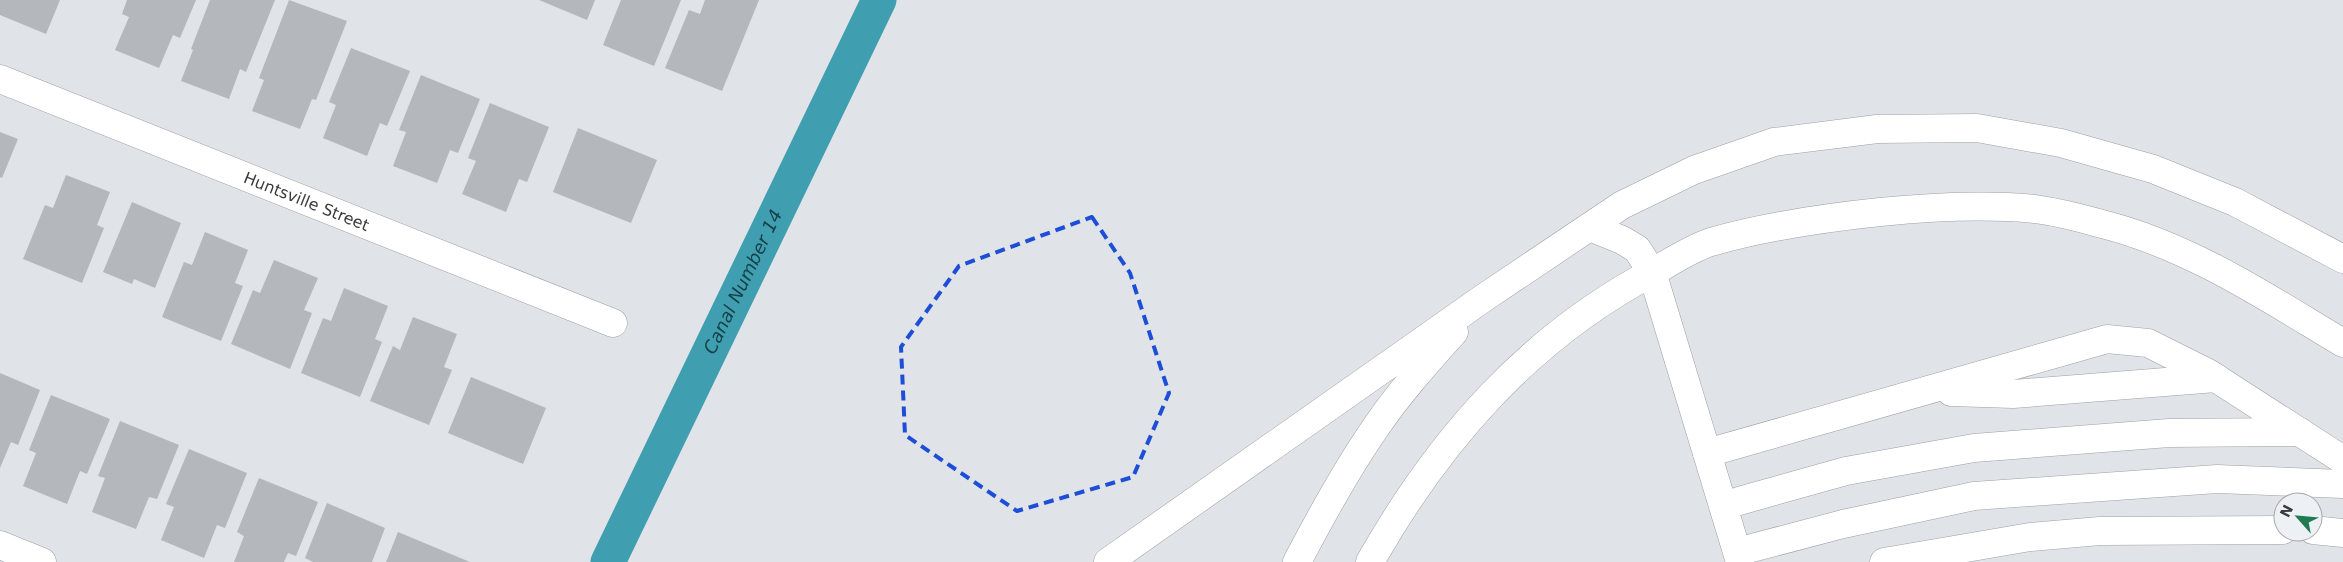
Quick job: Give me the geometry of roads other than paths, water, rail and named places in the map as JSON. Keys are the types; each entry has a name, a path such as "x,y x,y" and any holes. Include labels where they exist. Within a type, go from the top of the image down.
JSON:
{"main road":[{"name":"Huntsville Street","path":"0,80 613,323"},
{"path":"1108,562 1485,297 1622,205 1694,170 1774,142 1878,129 1977,128 2061,143 2152,169 2235,202 2343,259"},
{"path":"1370,562 1394,520 1447,444 1498,387 1552,338 1620,289 1708,242 1817,218 1935,207 2035,210 2104,224 2186,252 2254,289 2343,343"},
{"path":"1590,227 1622,240 1637,249 1652,272 1716,451 1749,557"},
{"path":"1297,562 1336,488 1377,425 1425,364 1485,297"},
{"path":"1716,451 2107,339 2148,342 2216,378 2343,460"},
{"path":"1924,391 2013,394 2216,378"},
{"path":"1739,501 1846,472 1974,448 2169,433 2300,432"},
{"path":"1716,451 1739,501 1749,557"},
{"path":"1749,557 1843,524 1974,496 2217,479 2343,484"},
{"path":"1884,562 2030,537 2100,531 2273,530"},
{"path":"2323,531 2343,533"},
{"path":"0,545 42,562"}],"waterway":[{"name":"Canal Number 14","path":"608,562 879,0"}]}
